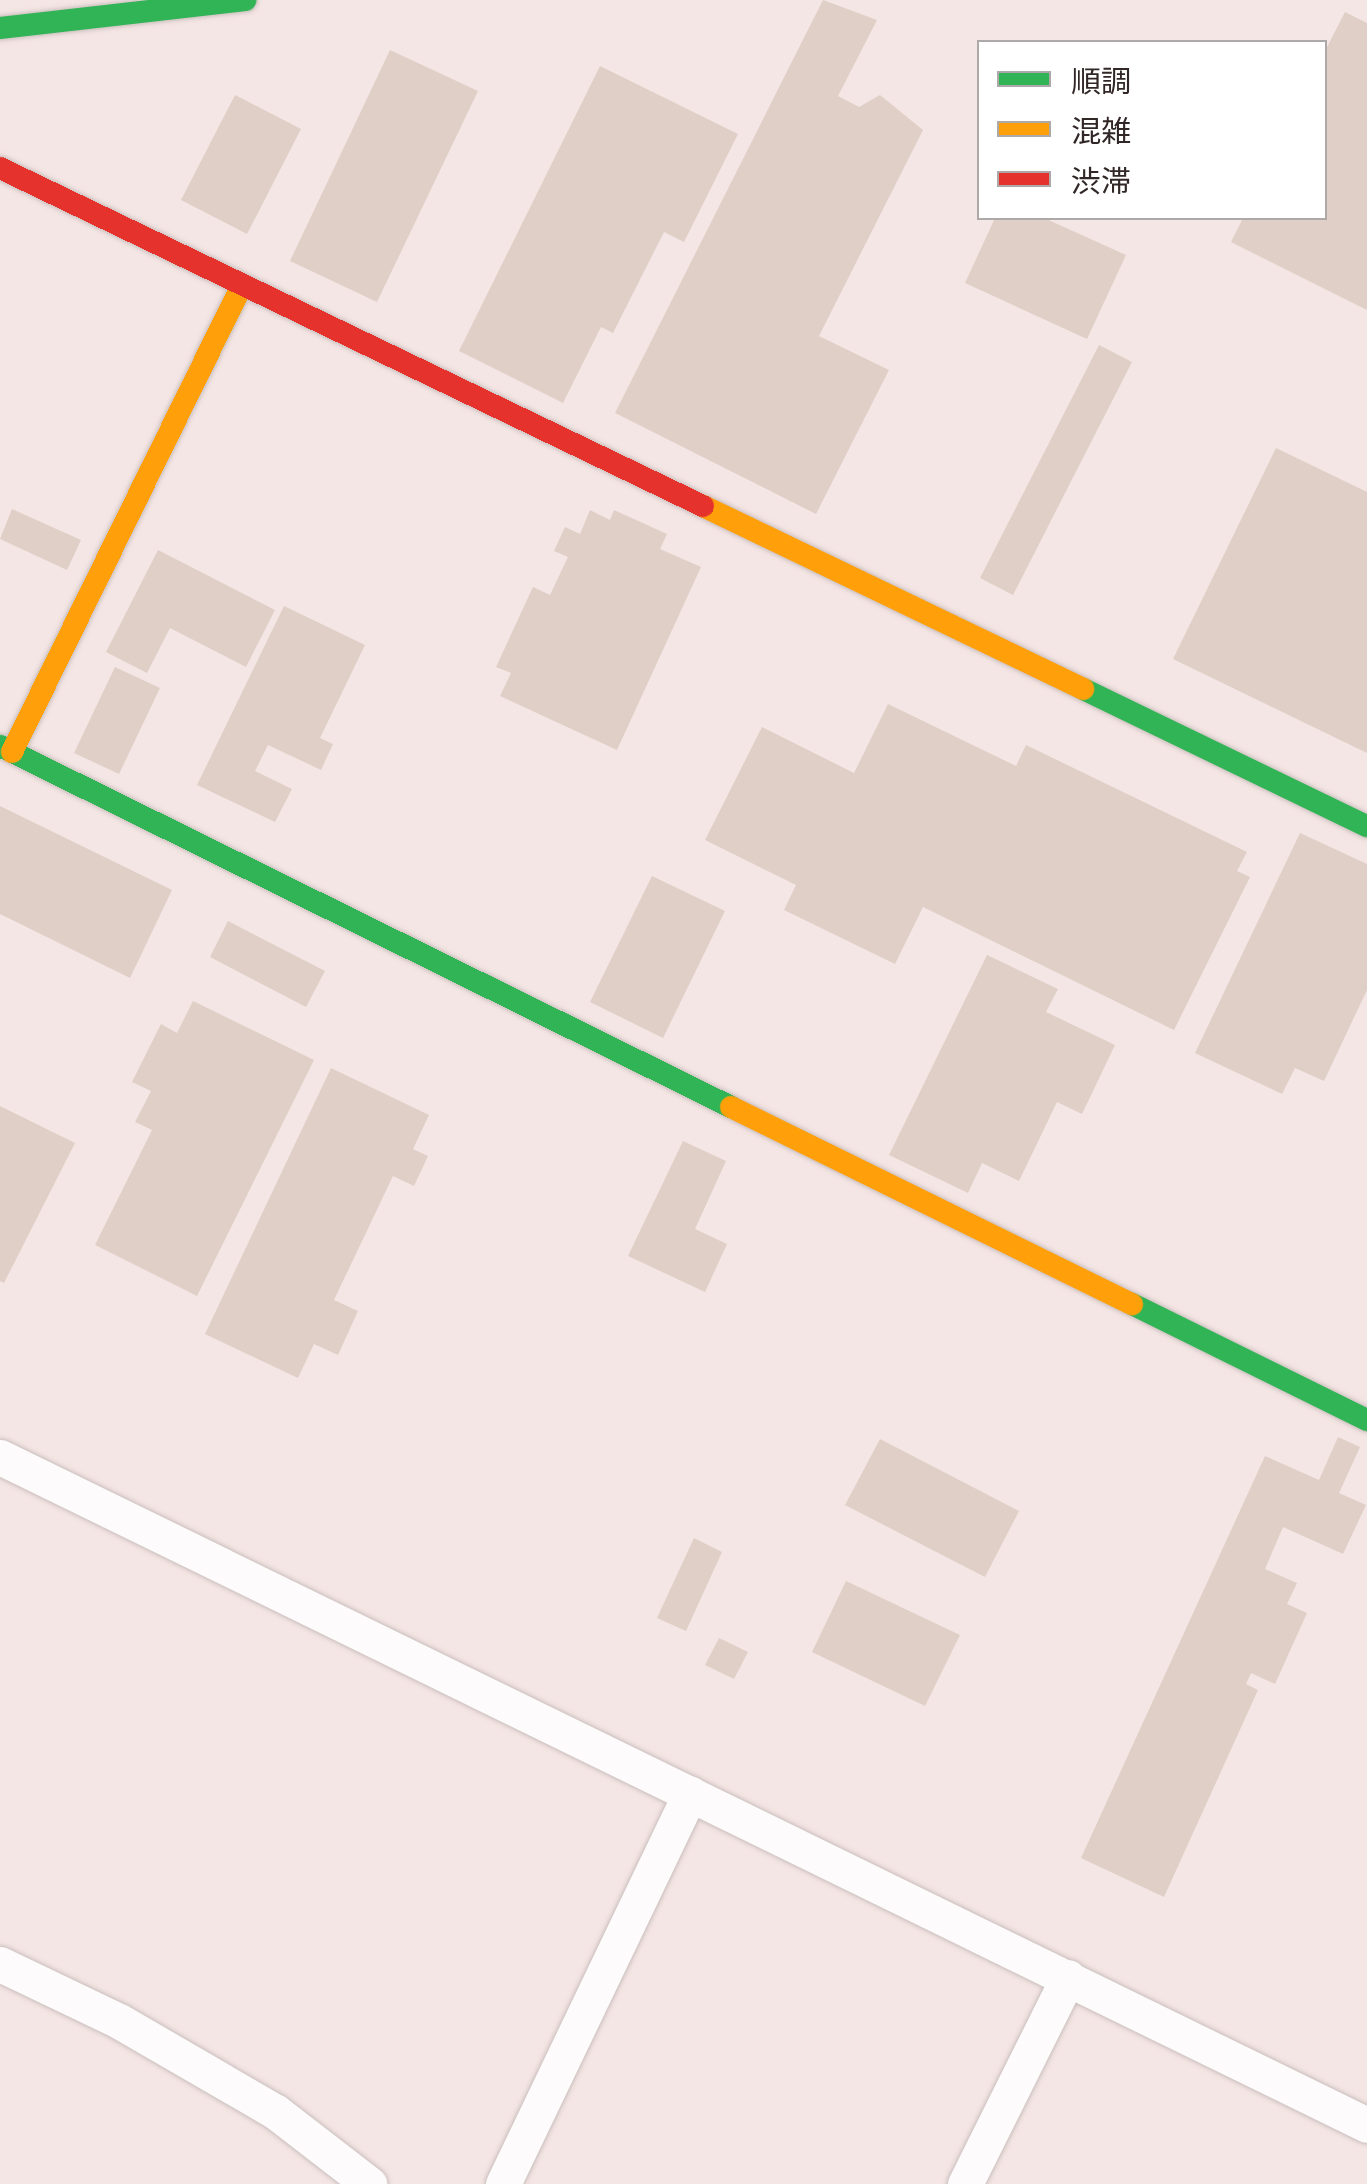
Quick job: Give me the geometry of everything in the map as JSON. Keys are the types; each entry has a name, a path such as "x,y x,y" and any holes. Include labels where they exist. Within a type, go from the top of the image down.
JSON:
{"street":[{"path":"0,28 245,0"},
{"path":"0,168 1367,826"},
{"path":"242,285 6,749 1367,1420"},
{"path":"0,1457 1367,2125"},
{"path":"503,2184 690,1794"},
{"path":"0,1964 118,2020 276,2112 369,2184"},
{"path":"965,2184 1068,1977"}],"building":[{"path":"823,0 877,20 838,96 859,107 880,95 923,130 819,336 889,370 816,514 615,413"},
{"path":"1345,12 1367,23 1367,310 1231,242 1242,220 1327,220 1327,47"},
{"path":"390,50 478,91 377,302 290,261"},
{"path":"600,66 738,134 684,242 664,232 613,333 601,327 563,403 459,351"},
{"path":"235,95 301,129 247,234 181,200"},
{"path":"994,220 1048,220 1126,255 1087,339 965,283"},
{"path":"1099,345 1132,362 1013,595 980,578"},
{"path":"1276,448 1367,492 1367,753 1173,659"},
{"path":"12,509 81,540 67,570 0,539"},
{"path":"590,510 610,520 614,510 667,534 660,549 701,567 617,750 500,696 511,673 496,667 533,587 550,595 568,557 554,551 565,527 580,534"},
{"path":"158,550 275,610 246,667 170,628 147,673 106,652"},
{"path":"284,606 365,645 320,738 333,744 321,770 268,745 255,771 292,789 275,822 197,785"},
{"path":"115,667 160,688 119,774 74,753"},
{"path":"888,704 1016,766 1026,745 1247,852 1237,871 1250,877 1174,1030 923,907 895,964 784,910 796,885 705,840 762,727 854,773"},
{"path":"0,806 172,890 130,978 0,914"},
{"path":"1300,833 1367,864 1367,990 1324,1081 1295,1068 1282,1094 1195,1053"},
{"path":"652,876 725,911 663,1038 590,1002"},
{"path":"228,921 325,971 306,1007 210,957"},
{"path":"987,955 1058,989 1046,1012 1115,1045 1082,1114 1057,1102 1019,1181 982,1163 968,1193 889,1155"},
{"path":"193,1001 314,1060 197,1296 95,1245 152,1130 135,1122 151,1091 132,1082 161,1024 177,1033"},
{"path":"331,1068 429,1115 413,1149 428,1156 414,1186 393,1176 334,1300 358,1311 338,1355 314,1344 298,1378 205,1334"},
{"path":"0,1106 75,1143 4,1283 0,1281"},
{"path":"683,1141 726,1161 695,1229 727,1244 705,1292 628,1256"},
{"path":"1338,1437 1360,1447 1339,1493 1366,1505 1343,1554 1283,1527 1265,1569 1297,1583 1287,1604 1307,1613 1275,1684 1251,1673 1246,1684 1258,1690 1164,1897 1081,1858 1265,1456 1319,1480"},
{"path":"880,1439 1019,1511 985,1577 845,1505"},
{"path":"694,1538 722,1552 686,1631 657,1618"},
{"path":"846,1581 960,1635 925,1706 812,1652"},
{"path":"719,1638 748,1652 734,1679 705,1665"}],"traffic: fast":[{"path":"0,28 245,0"},
{"path":"1083,689 1367,826"},
{"path":"0,746 731,1107"},
{"path":"1132,1304 1367,1420"}],"traffic: slow":[{"path":"12,752 242,285"},
{"path":"703,506 1083,689"},
{"path":"731,1107 1132,1304"}],"traffic: jam":[{"path":"0,168 703,506"}]}
